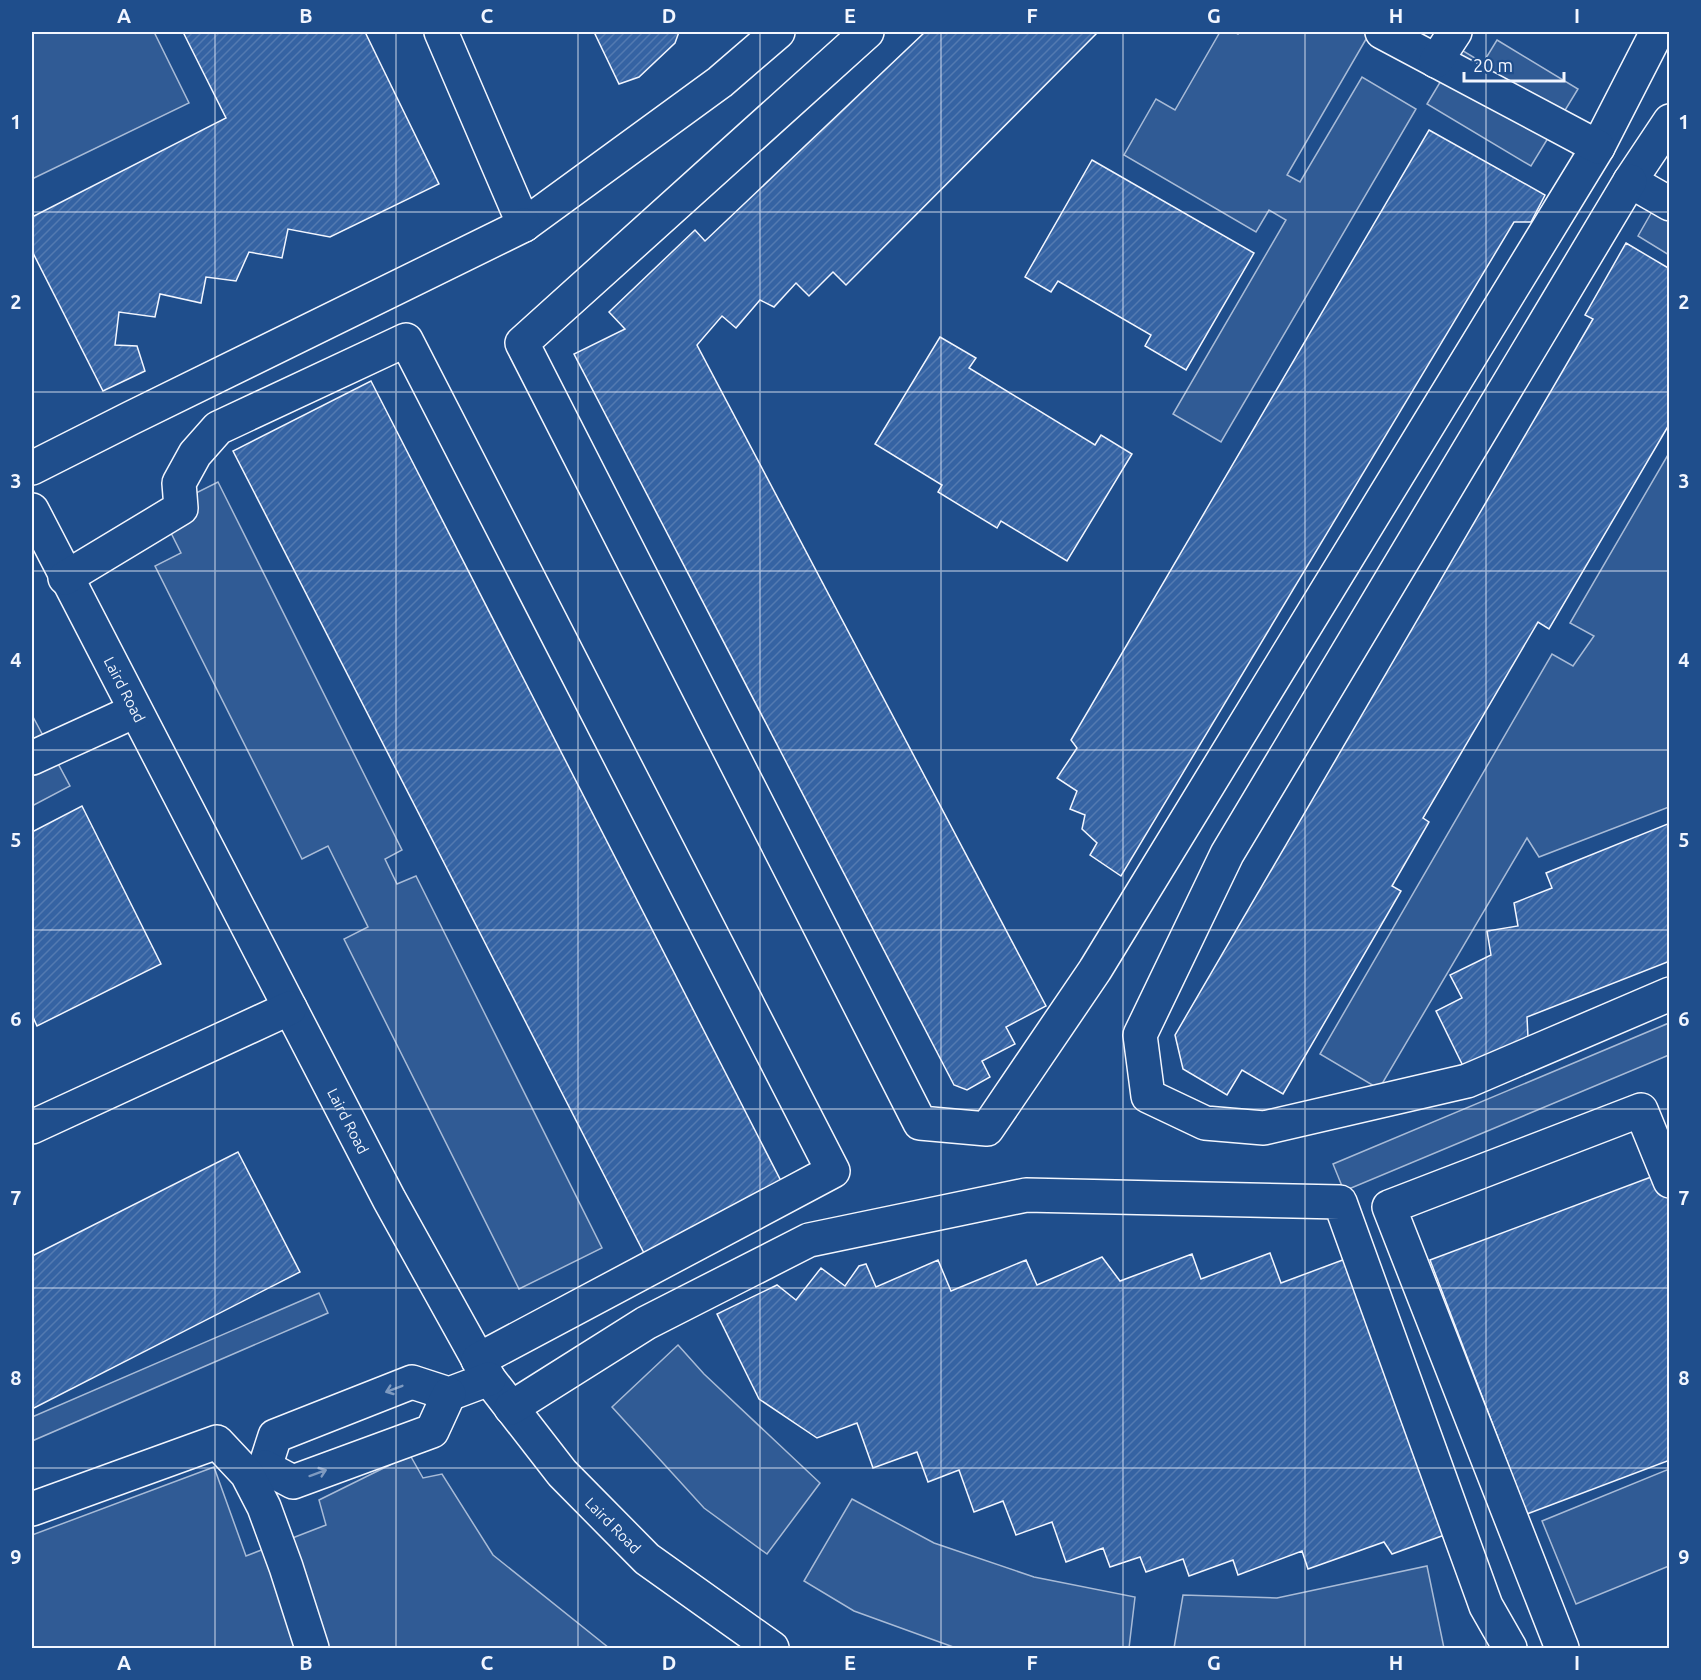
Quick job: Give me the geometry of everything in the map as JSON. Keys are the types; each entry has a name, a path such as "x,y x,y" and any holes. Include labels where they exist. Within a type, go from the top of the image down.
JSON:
{"street":[{"path":"441,32 524,225"},
{"path":"32,468 524,225 720,82 778,32"},
{"path":"867,32 522,343 920,1123 987,1129 1095,970 1598,147 1657,32"},
{"path":"1382,32 1598,147"},
{"path":"1436,61 1455,32"},
{"path":"1670,122 1630,181 1227,854 1140,1035 1148,1096 1205,1123 1264,1128 1467,1081 1670,994"},
{"path":"1630,181 1670,204"},
{"path":"32,1509 217,1442 256,1470 293,1482 432,1431 449,1394 483,1369 833,1171 406,340 218,428 195,454 179,483 181,508 65,578"},
{"name":"Laird Road","path":"32,510 65,578 389,1199 483,1369 562,1473 647,1559 772,1648"},
{"path":"32,758 135,711"},
{"path":"32,1127 290,1008"},
{"path":"1562,1648 1389,1207 1641,1110 1670,1181"},
{"path":"511,1408 646,1323 809,1240 1026,1195 1341,1202 1486,1606 1510,1648"},
{"path":"312,1648 268,1517 256,1470 275,1436 412,1382 449,1394"}],"shaded area":[{"path":"32,32 154,32 189,103 32,179"},
{"path":"1220,32 1238,34 1239,32 1409,32 1369,34 1287,175 1300,182 1362,77 1416,109 1221,442 1173,414 1286,220 1269,210 1256,232 1124,155 1156,99 1175,110"},
{"path":"1497,40 1578,89 1531,166 1427,104 1460,49 1483,63"},
{"path":"1669,182 1669,255 1638,236"},
{"path":"1669,453 1669,807 1539,857 1527,838 1379,1089 1320,1054 1552,654 1573,666 1594,636 1570,623"},
{"path":"218,482 402,850 385,859 397,884 416,876 602,1248 519,1289 344,939 368,927 328,846 302,859 155,566 181,553 160,511"},
{"path":"32,715 70,786 32,806"},
{"path":"1669,1023 1669,1055 1344,1191 1333,1164"},
{"path":"319,1293 328,1313 32,1441 32,1417"},
{"path":"678,1345 704,1374 820,1483 767,1554 704,1508 612,1407"},
{"path":"410,1455 423,1478 442,1474 493,1555 609,1648 32,1648 32,1535 214,1467 246,1556 326,1525 319,1500"},
{"path":"1669,1469 1669,1566 1576,1604 1542,1521"},
{"path":"852,1499 934,1543 1034,1577 1135,1597 1129,1648 956,1648 854,1611 804,1581"},
{"path":"1427,1566 1444,1648 1174,1648 1183,1595 1277,1598"}],"building":[{"path":"183,32 365,32 439,184 330,237 288,229 282,258 249,252 236,281 206,277 201,303 160,294 155,317 119,312 115,345 137,346 145,371 103,391 32,251 32,217 226,118"},
{"path":"594,32 679,32 675,43 639,77 619,84"},
{"path":"925,32 1098,32 846,285 833,272 809,296 796,283 774,307 760,300 736,328 722,316 697,345 1046,1006 1006,1027 1015,1044 982,1061 990,1077 967,1090 954,1085 574,354 625,329 609,312 695,230 705,241"},
{"path":"1429,130 1545,195 1531,222 1514,222 1121,876 1090,855 1097,843 1082,829 1085,815 1070,809 1077,791 1057,778 1077,748 1071,740"},
{"path":"1092,160 1254,253 1186,370 1145,346 1151,335 1058,281 1051,292 1025,277"},
{"path":"1626,243 1670,269 1670,423 1549,629 1538,622 1423,818 1429,822 1392,886 1401,891 1283,1094 1242,1070 1227,1095 1183,1069 1175,1035 1593,319 1585,315"},
{"path":"940,337 976,358 969,368 1095,445 1101,435 1132,454 1067,561 1001,521 997,528 938,492 942,485 875,444"},
{"path":"371,381 783,1185 645,1255 233,451"},
{"path":"82,806 161,964 37,1026 32,1015 32,832"},
{"path":"1670,823 1670,961 1527,1017 1528,1037 1464,1068 1436,1011 1462,998 1450,975 1491,955 1487,931 1518,926 1514,903 1552,888 1546,873"},
{"path":"238,1152 300,1272 32,1409 32,1256"},
{"path":"1659,1174 1670,1202 1670,1460 1527,1514 1430,1260"},
{"path":"1270,1253 1281,1283 1348,1258 1450,1533 1392,1554 1384,1542 1308,1569 1302,1551 1238,1575 1233,1560 1189,1576 1183,1559 1146,1572 1140,1557 1110,1567 1103,1548 1066,1562 1052,1522 1016,1535 1003,1501 974,1512 959,1470 928,1482 917,1452 873,1468 857,1423 817,1438 759,1399 717,1314 777,1285 796,1300 821,1268 845,1286 859,1266 866,1264 876,1287 938,1260 951,1291 1026,1260 1037,1285 1102,1257 1120,1281 1192,1254 1201,1279"}]}
